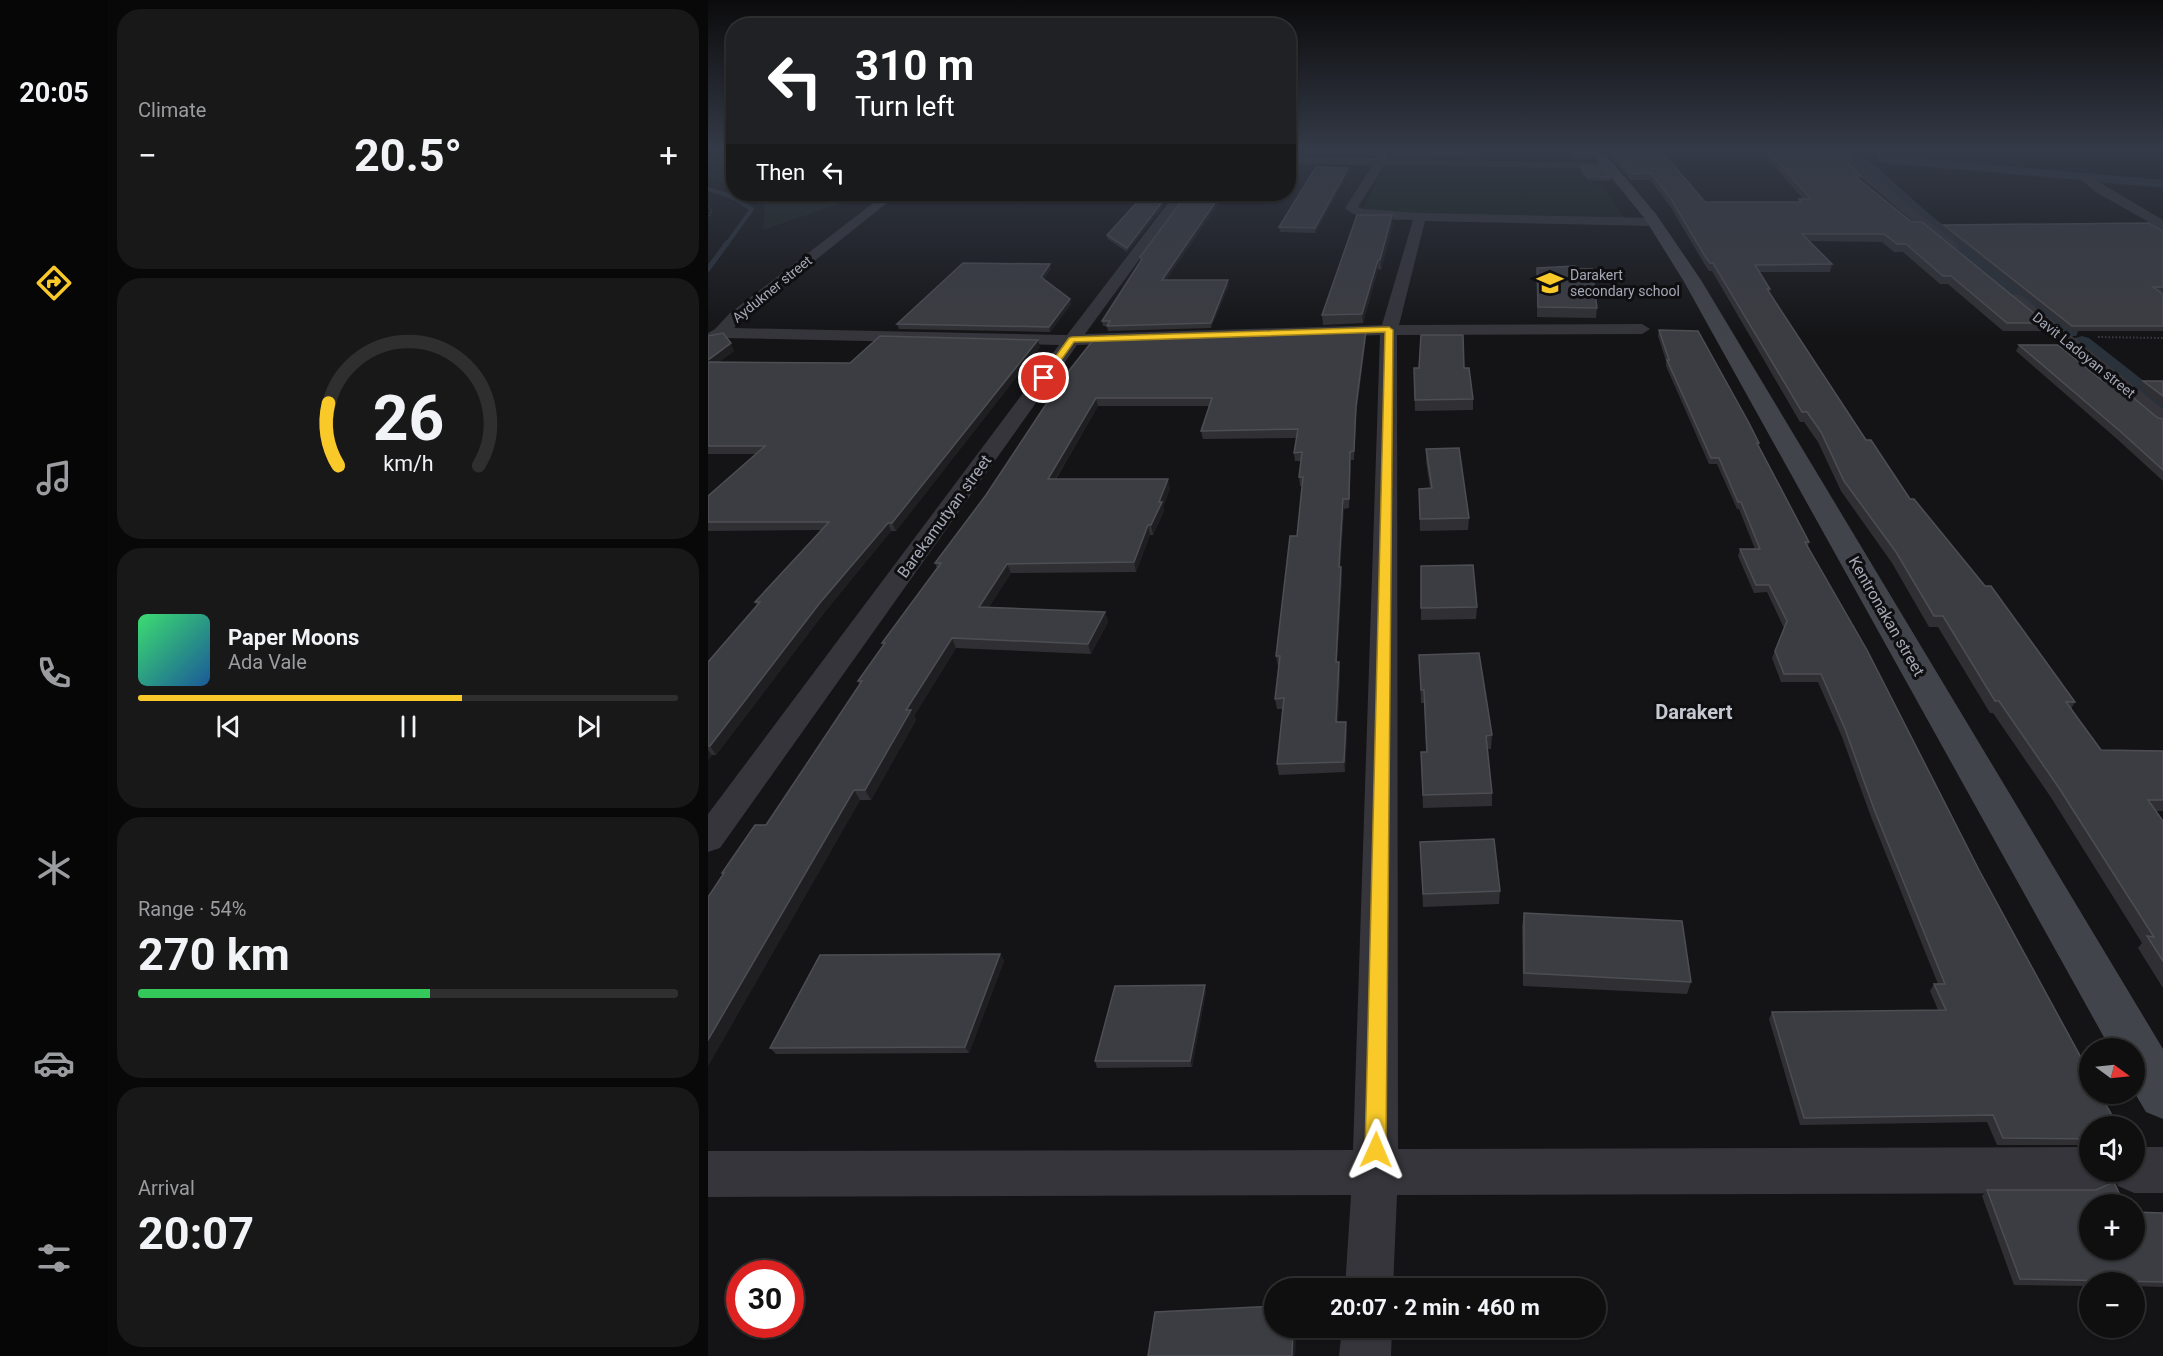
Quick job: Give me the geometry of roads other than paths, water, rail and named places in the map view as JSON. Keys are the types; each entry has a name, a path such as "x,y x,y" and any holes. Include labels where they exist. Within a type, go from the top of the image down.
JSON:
{"main road":[{"name":"Kentronakan street","path":"1646,212 1692,280 2163,1095"}],"street":[{"name":"Aydukner street","path":"714,336 736,316 869,212"},
{"name":"Barekamutyan street","path":"708,839 1167,212"},
{"path":"1360,212 1420,217 1654,222"},
{"path":"1910,212 1960,253"},
{"path":"2140,212 2163,226"},
{"path":"1370,1278 1375,1174 1389,330 1420,217"},
{"name":"Davit Ladoyan street","path":"2006,291 2163,419"},
{"path":"714,336 1072,340 1389,330 1642,329"},
{"path":"708,1174 1375,1174 2079,1170"},
{"path":"2145,1170 2163,1170"},
{"path":"1365,1356 1366,1338"}],"waterway":[{"path":"726,245 750,212"},
{"path":"1919,212 2069,332"},
{"path":"708,269 727,243"},
{"path":"2082,342 2163,406"}],"place":[{"name":"Darakert secondary school","path":"1550,283"}],"district":[{"name":"Darakert","path":"1694,712"}]}
